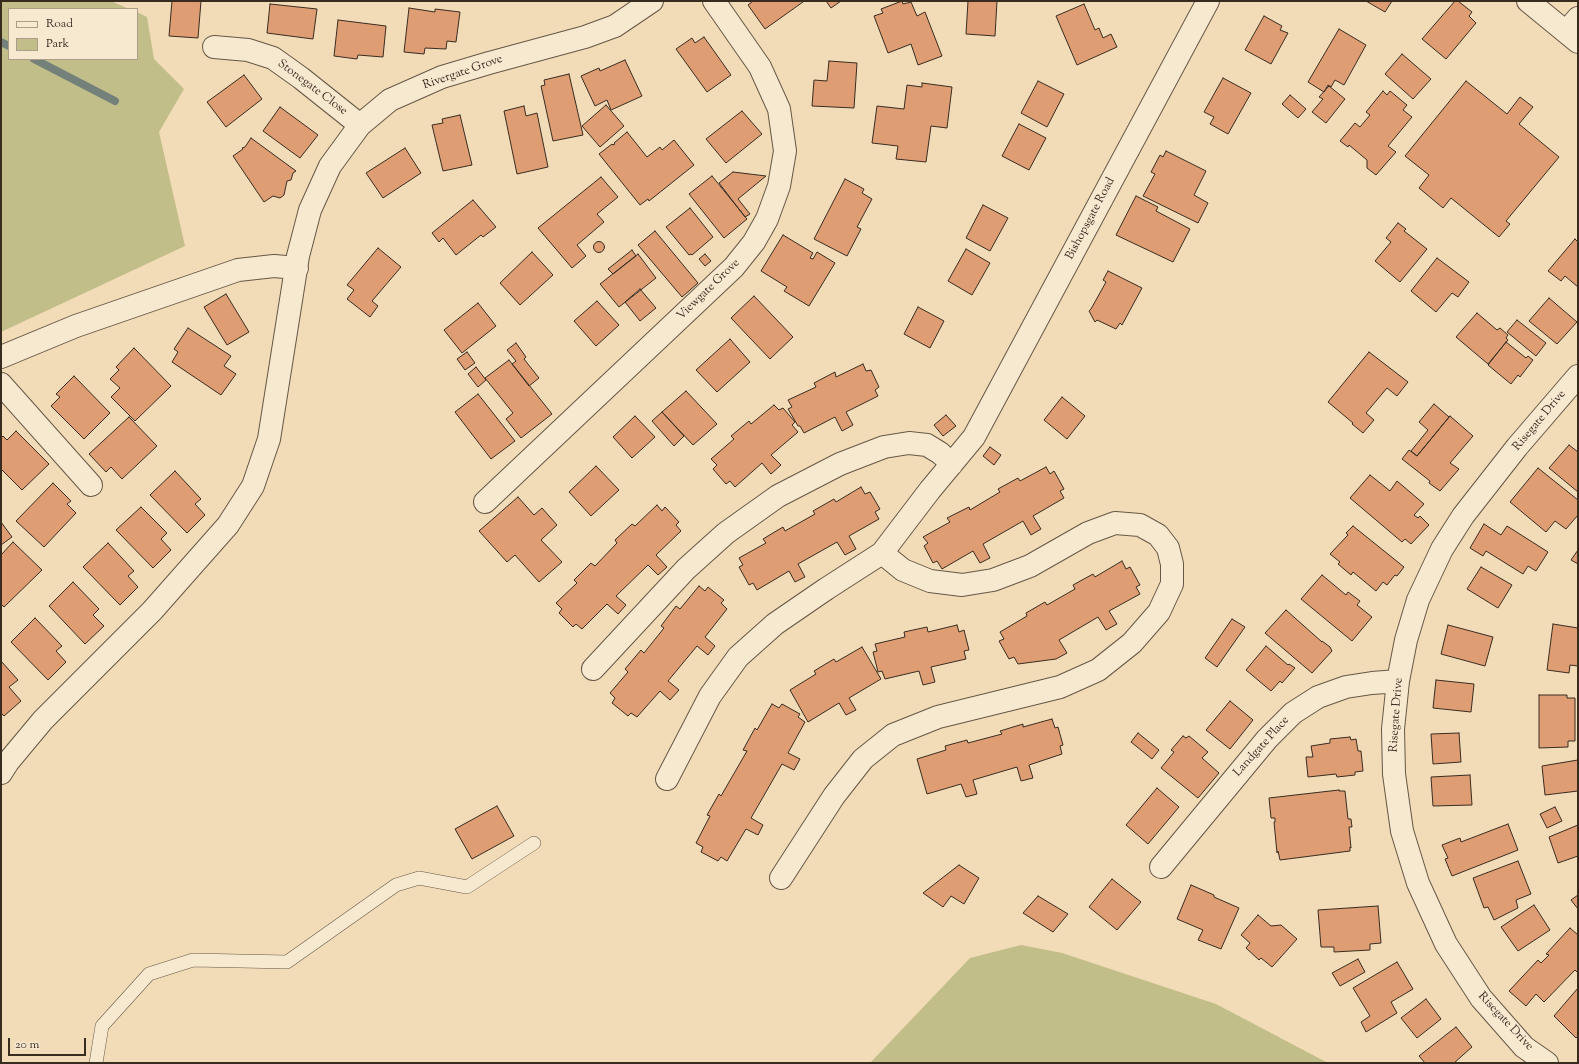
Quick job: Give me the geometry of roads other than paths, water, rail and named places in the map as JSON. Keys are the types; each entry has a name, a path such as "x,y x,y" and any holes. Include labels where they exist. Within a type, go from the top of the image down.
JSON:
{"street":[{"name":"Rivergate Grove","path":"1,774 8,762 43,720 152,611 228,525 253,486 269,439 298,256 310,210 330,166 360,125 390,100 442,77 586,37 615,26 652,1"},
{"name":"Viewgate Grove","path":"485,502 734,267 754,242 767,219 779,186 785,151 779,109 760,67 714,1"},
{"name":"Bishopsgate Road","path":"882,553 925,496 974,437 1208,1"},
{"path":"1528,1 1574,30"},
{"name":"Stonegate Close","path":"214,46 248,50 273,58 301,78 360,125"},
{"path":"1,356 76,326 238,270 274,266 297,268"},
{"name":"Risegate Drive","path":"1546,1063 1524,1047 1481,998 1446,944 1418,883 1402,831 1394,774 1393,729 1398,681 1406,640 1418,600 1442,549 1463,516 1517,447 1578,376"},
{"path":"1,384 91,485"},
{"path":"594,669 686,569 726,534 778,496 840,464 884,447 909,443 928,445 940,452 952,464"},
{"path":"667,779 710,696 738,657 775,624 882,553 903,570 930,581 962,585 993,580 1030,566 1088,533 1115,523 1140,525 1158,535 1168,548 1172,564 1172,584 1159,612 1132,643 1098,670 1060,687 938,717 894,735 863,759 834,796 781,878"},
{"name":"Landgate Place","path":"1161,867 1267,739 1293,713 1318,697 1346,687 1398,681"}],"lane":[{"path":"96,1063 102,1026 149,974 193,960 287,962 396,885 419,878 466,887 534,843"}],"waterway":[{"path":"1,42 8,46"},
{"path":"36,60 115,101"}]}
